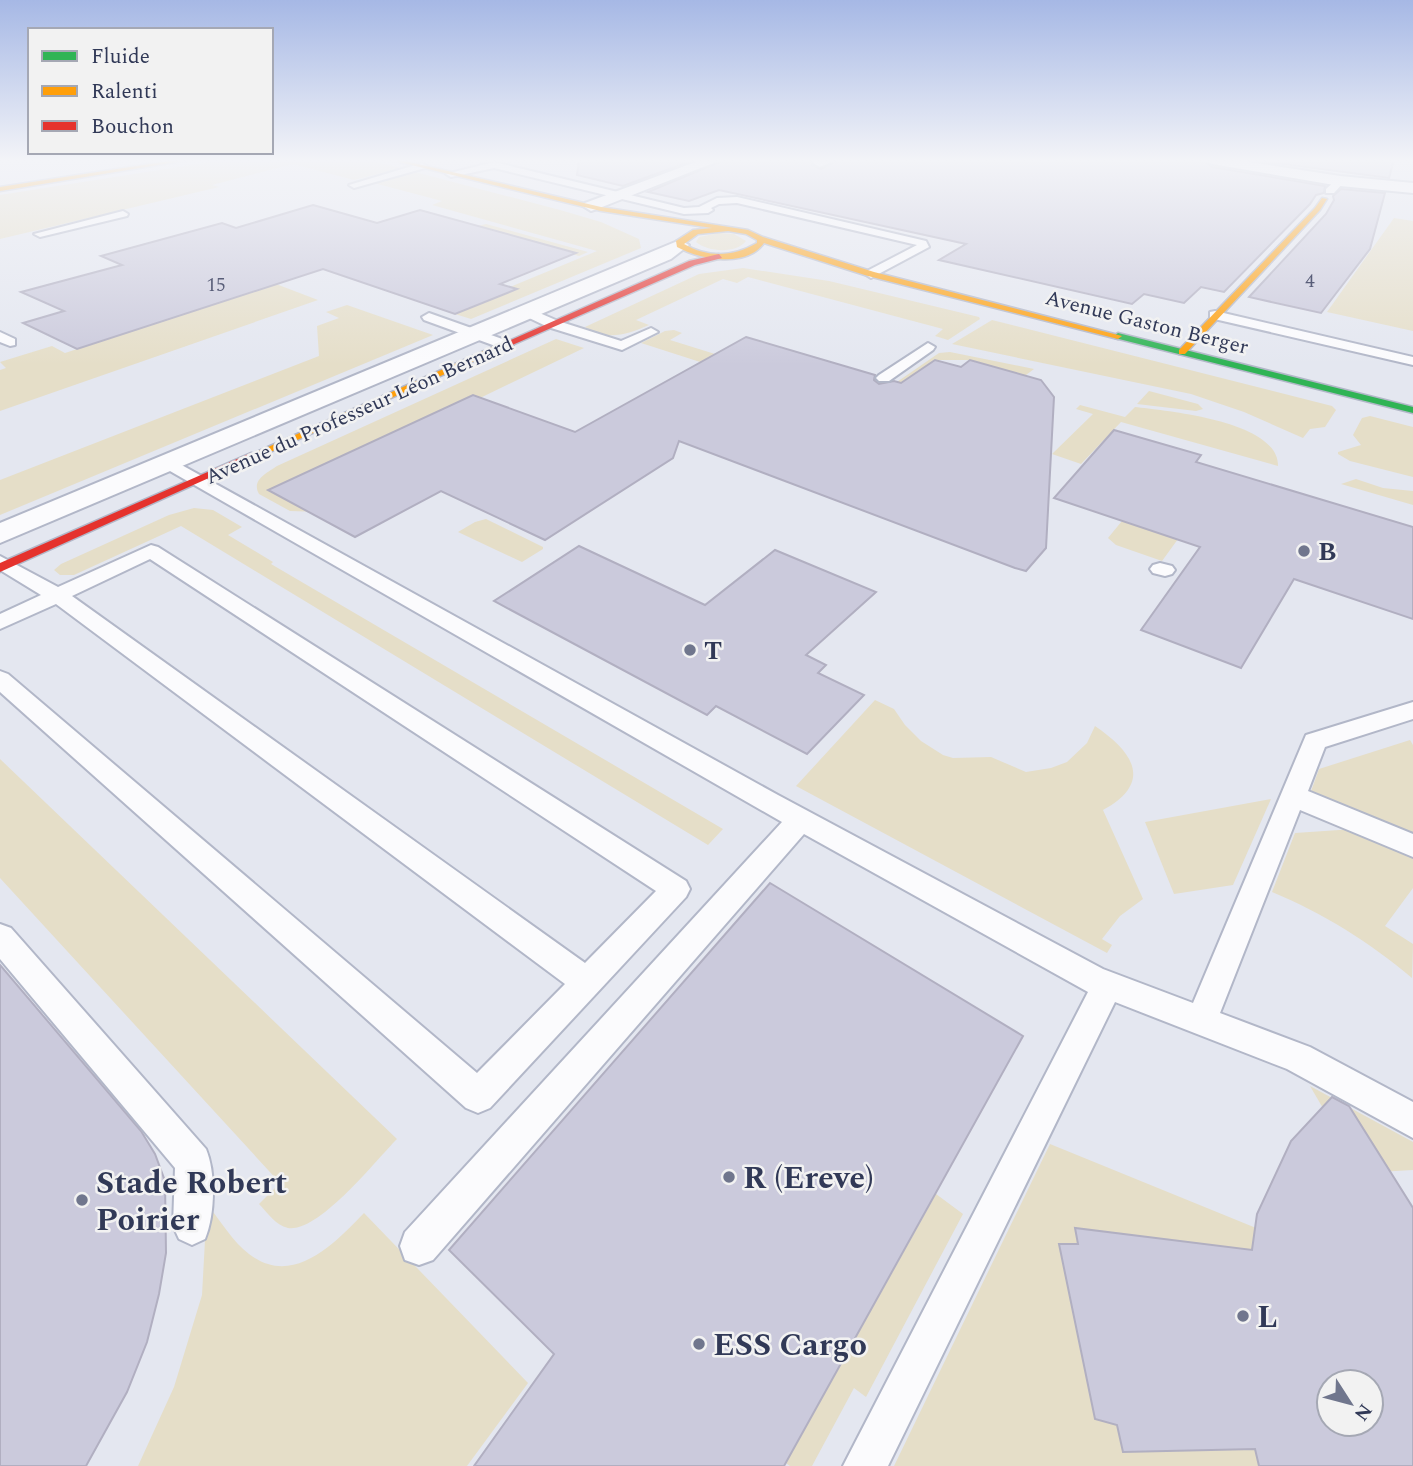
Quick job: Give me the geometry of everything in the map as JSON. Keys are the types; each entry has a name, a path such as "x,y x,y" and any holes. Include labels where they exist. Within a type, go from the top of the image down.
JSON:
{"street":[{"name":"Avenue Gaston Berger","path":"643,228 680,243 694,253 871,274"},
{"name":"Avenue Gaston Berger","path":"724,228 748,232 782,248 871,274 1413,410"},
{"path":"1182,352 1299,228"},
{"name":"Avenue Gaston Berger","path":"680,243 696,231 728,229"},
{"path":"726,256 757,249 761,239"},
{"name":"Avenue du Professeur Léon Bernard","path":"0,534 663,255 680,243"},
{"name":"Avenue du Professeur Léon Bernard","path":"2,565 692,263 726,256"}],"lane":[{"path":"40,234 63,228"},
{"path":"859,228 922,243 923,247 871,274"},
{"path":"893,252 906,256"},
{"path":"528,312 554,324 622,346 651,331"},
{"path":"1215,315 1413,361"},
{"path":"429,317 506,345"},
{"path":"884,378 928,347"},
{"path":"169,463 801,819 1092,979 1298,1058 1413,1121"},
{"path":"0,622 150,551 676,890 478,1096 0,679"},
{"path":"2,565 57,595 587,982"},
{"path":"1201,1021 1315,741 1413,710"},
{"path":"1292,796 1413,846"},
{"path":"419,1246 801,819"},
{"path":"0,937 193,1162 192,1226"},
{"path":"865,1466 1108,985"}],"shaded area":[{"path":"0,228 45,228 0,239"},
{"path":"486,228 502,228 588,252 579,256"},
{"path":"516,228 615,228 639,239 641,248 471,319 455,314 515,289 510,287 597,251"},
{"path":"1387,228 1413,228 1413,331 1327,312"},
{"path":"719,233 734,234 746,241 729,250 707,248 696,242 699,237"},
{"path":"743,268 829,281 980,319 948,340 935,336 943,329 748,277 737,283 723,279 636,320 649,325 633,332 609,335 585,327 699,274"},
{"path":"276,284 318,300 0,411 0,370 6,368 0,362 52,346 65,353"},
{"path":"347,305 433,335 0,515 0,480 319,356 317,326 339,318 326,312"},
{"path":"992,320 1332,406 1336,410 1325,427 1310,429 1303,438 1244,412 1191,394 952,344"},
{"path":"665,331 682,333 670,340 824,388 809,397 641,343"},
{"path":"556,339 584,348 480,398 472,395 269,490 297,506 342,484 322,512 290,511 259,494 259,481 277,466"},
{"path":"950,352 1034,369 1022,378 1017,373 970,360 935,360 847,422 846,417 939,353"},
{"path":"1149,391 1198,404 1203,409 1196,411 1137,404"},
{"path":"1080,405 1125,417 1135,407 1219,421 1261,438 1273,451 1278,466 1121,422 1081,464 1052,454 1093,414 1076,409"},
{"path":"1370,416 1413,427 1413,477 1350,461 1338,454 1361,445 1353,435 1362,418"},
{"path":"1356,479 1383,488 1413,491 1413,505 1341,484"},
{"path":"194,508 213,510 242,527 228,535 273,562 271,564 723,829 708,845 181,526 74,575 60,575 54,570 61,564 169,515"},
{"path":"486,519 543,549 522,562 458,532"},
{"path":"1122,521 1178,539 1162,561 1116,545 1108,538"},
{"path":"875,700 894,709 921,741 943,755 953,758 991,757 1026,772 1067,762 1087,743 1095,726 1119,746 1128,757 1133,778 1129,789 1103,810 1143,899 1120,916 1102,939 1112,945 1107,953 796,786"},
{"path":"1410,740 1413,745 1413,837 1310,794 1319,769"},
{"path":"0,759 397,1139 331,1208 301,1226 288,1228 269,1215 259,1204 280,1183 0,878"},
{"path":"1271,799 1233,885 1174,894 1145,822"},
{"path":"1354,829 1413,854 1413,888 1385,926 1413,944 1412,978 1346,930 1272,892 1295,833"},
{"path":"1310,1086 1413,1142 1413,1170 1361,1173"},
{"path":"1050,1144 1315,1252 1280,1254 1075,1228 1079,1251 1064,1250 1063,1244 1059,1244 1095,1419 1099,1420 1114,1413 1123,1452 1292,1447 1296,1466 894,1466"},
{"path":"936,1194 963,1214 866,1397 854,1388 812,1466 790,1466 786,1463"},
{"path":"207,1204 243,1249 265,1263 281,1266 312,1258 340,1237 364,1213 528,1383 467,1466 138,1466 174,1387 202,1295"}],"building":[{"path":"202,228 487,228 576,253 500,284 517,289 455,314 323,269 77,349 23,323 64,311 21,292 122,265 101,256"},
{"path":"895,228 1286,228 1224,292 1201,287 1184,303 1144,294 1132,304 939,260 966,244"},
{"path":"1313,228 1376,228 1370,249 1321,313 1249,297"},
{"path":"746,337 875,375 874,380 879,384 894,381 901,383 935,360 961,367 970,360 1041,380 1054,397 1046,548 1026,571 1015,568 679,441 673,458 545,540 441,491 355,537 268,490 473,395 575,432"},
{"name":"B","path":"1114,430 1201,455 1196,462 1413,527 1413,619 1294,579 1241,668 1141,630 1200,547 1054,498"},
{"name":"T","path":"579,546 705,605 775,550 876,592 806,655 826,665 818,673 864,695 807,754 716,706 707,715 494,601"},
{"name":"R (Ereve)","path":"770,883 1023,1036 784,1466 474,1466 554,1354 449,1250"},
{"name":"Stade Robert Poirier","path":"0,965 141,1131 155,1154 165,1181 166,1253 147,1342 127,1392 86,1466 0,1466"},
{"name":"L","path":"1332,1097 1349,1106 1413,1208 1413,1466 1259,1466 1255,1449 1123,1452 1117,1425 1095,1419 1059,1244 1078,1244 1075,1228 1252,1250 1257,1214 1291,1141"}],"traffic: fast":[{"path":"1118,336 1413,410"}],"traffic: slow":[{"path":"725,228 748,232 760,239 761,244 742,254 720,257 699,254 680,245 680,241 696,232 728,229"},
{"path":"1182,352 1300,228"},
{"path":"760,239 871,274 1118,336"},
{"path":"255,455 507,344"}],"traffic: jam":[{"path":"507,344 692,263 719,256"},
{"path":"0,568 255,455"}],"place":[{"name":"B","path":"1304,551"},
{"name":"T","path":"690,650"},
{"name":"R (Ereve)","path":"729,1177"},
{"name":"Stade Robert Poirier","path":"82,1200"},
{"name":"L","path":"1243,1316"},
{"name":"ESS Cargo","path":"699,1344"}]}
